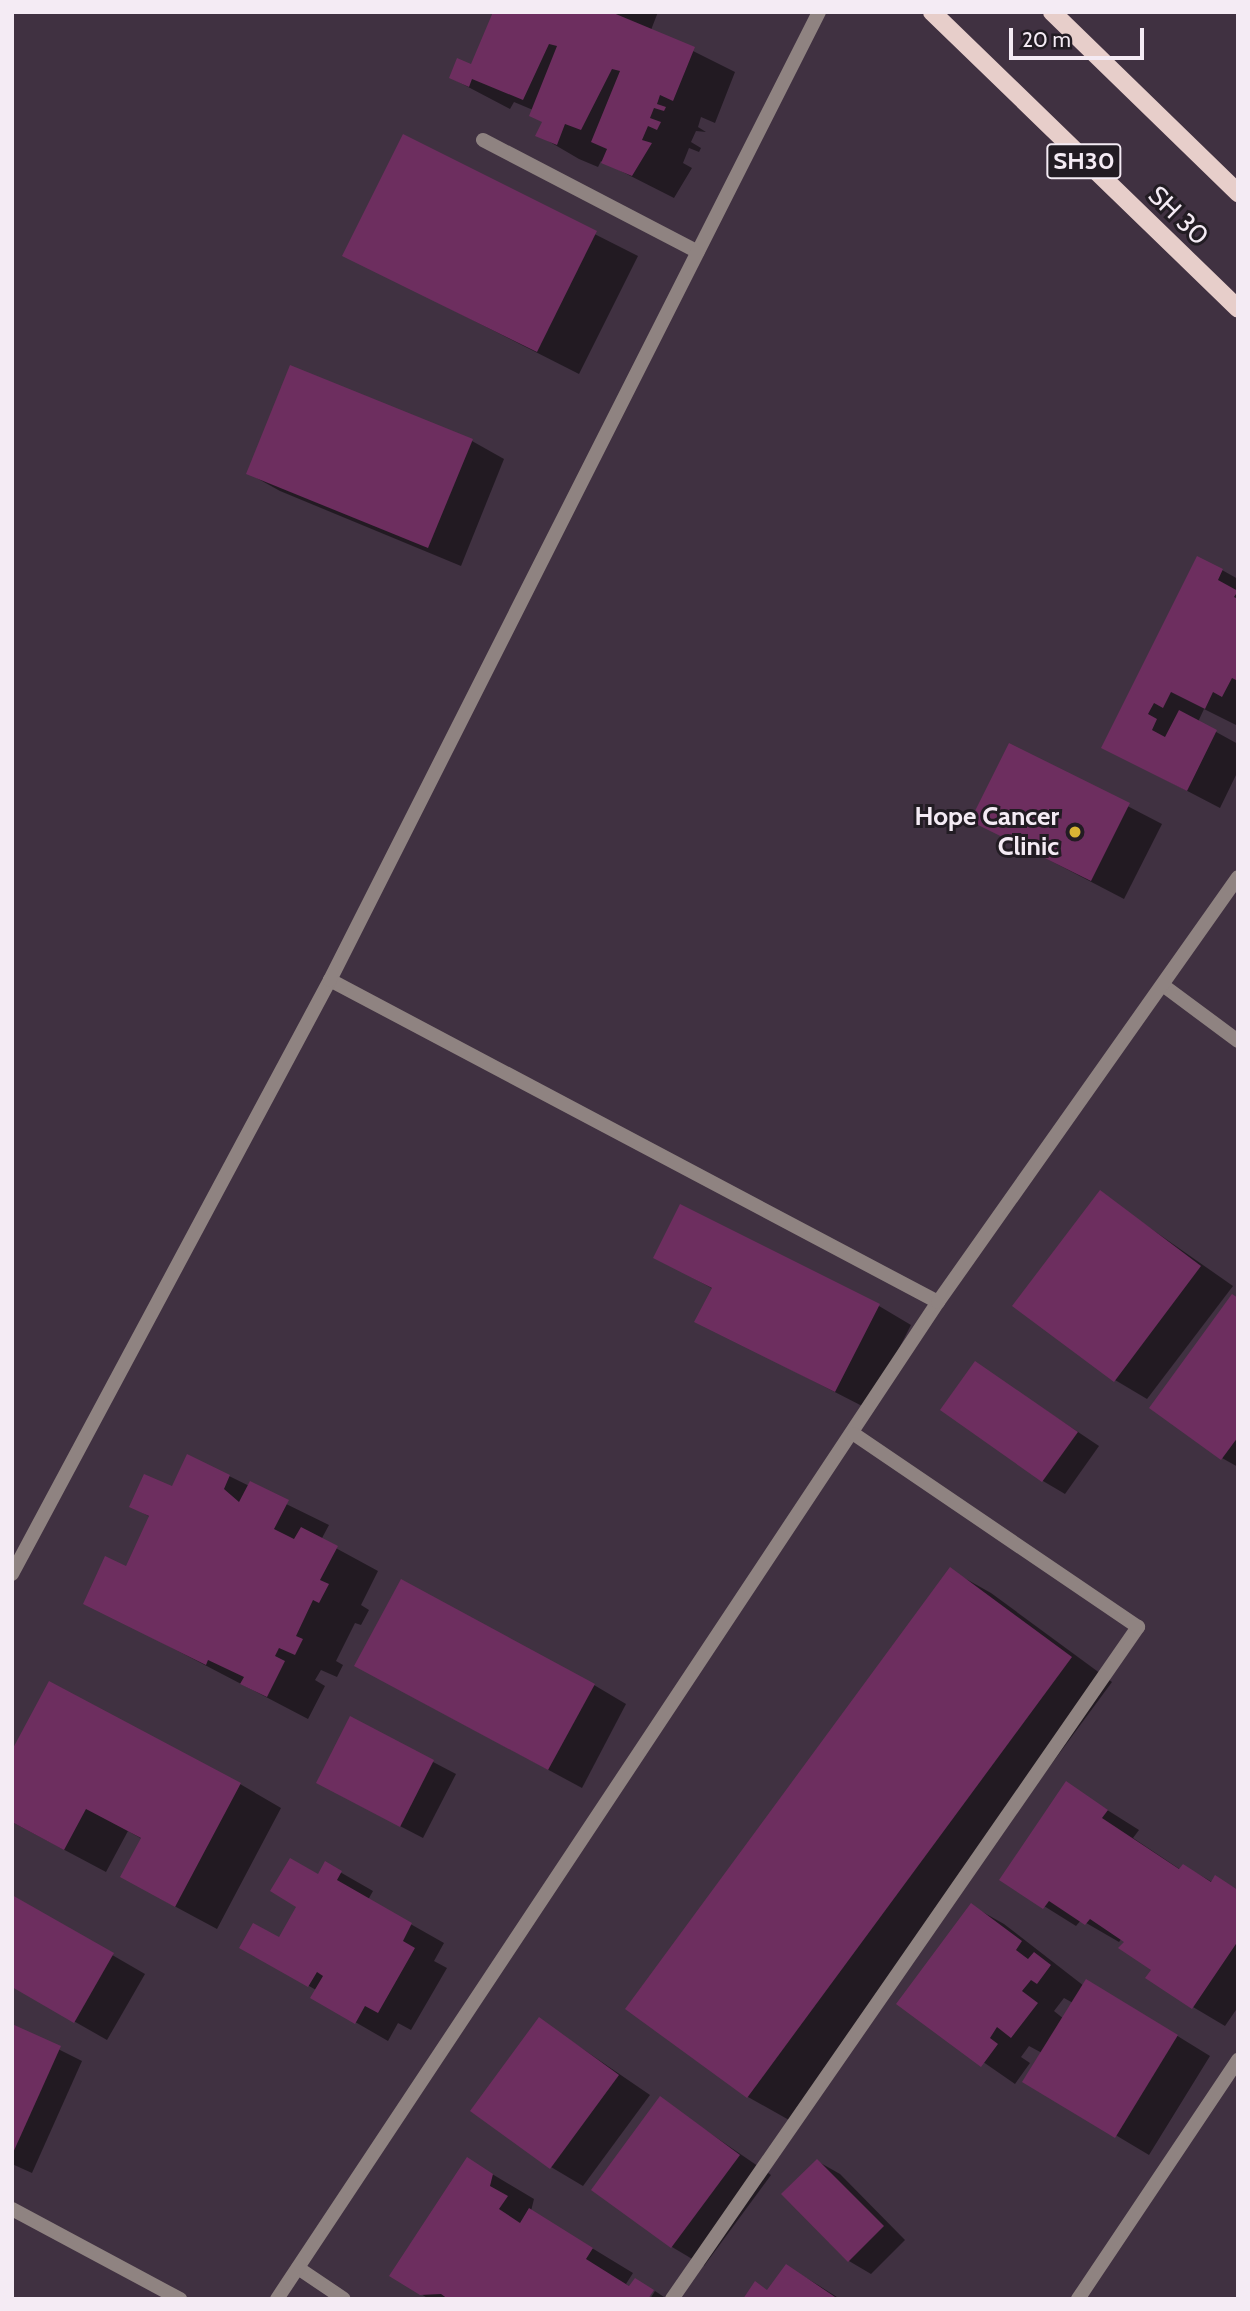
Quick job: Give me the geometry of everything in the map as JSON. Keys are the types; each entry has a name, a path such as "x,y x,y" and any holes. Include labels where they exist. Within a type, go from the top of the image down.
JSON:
{"main road":[{"name":"SH 30","path":"932,12 1238,309"},
{"path":"1052,12 1238,193"}],"street":[{"path":"12,1574 330,980 819,12"},
{"path":"483,140 698,252"},
{"path":"277,2299 938,1303 1164,986 1238,877"},
{"path":"330,980 938,1303"},
{"path":"1164,986 1238,1041"},
{"path":"672,2299 1138,1627 853,1434"},
{"path":"1079,2299 1238,2060"},
{"path":"12,2209 180,2299"},
{"path":"298,2268 344,2299"}],"building":[{"path":"493,12 611,12 695,47 673,101 660,95 657,104 666,107 664,111 654,108 650,118 661,122 657,130 648,126 642,140 652,143 632,176 601,163 607,149 591,142 620,71 612,69 581,130 565,124 557,145 535,136 542,122 529,116 557,46 549,44 523,100 472,79 469,87 449,78 457,58 471,64"},
{"path":"403,134 597,231 537,352 342,256"},
{"path":"290,365 473,439 428,548 246,474"},
{"path":"1197,556 1223,569 1218,580 1238,591 1234,597 1238,599 1238,681 1232,678 1222,697 1213,692 1205,709 1171,692 1163,708 1154,703 1148,714 1157,719 1152,730 1165,737 1179,710 1217,730 1187,791 1101,748"},
{"path":"1009,743 1130,803 1091,881 970,821"},
{"path":"1100,1190 1201,1266 1114,1382 1012,1306"},
{"path":"680,1204 880,1304 835,1392 694,1322 712,1288 653,1258"},
{"path":"1232,1294 1238,1298 1238,1437 1221,1460 1149,1408"},
{"path":"975,1361 1078,1432 1042,1482 940,1410"},
{"path":"187,1454 230,1475 224,1489 239,1502 250,1481 289,1500 274,1529 294,1539 301,1527 338,1546 320,1580 329,1584 319,1603 313,1600 296,1636 303,1639 295,1655 279,1648 275,1656 285,1661 267,1697 240,1684 244,1677 208,1660 206,1665 83,1604 105,1556 126,1566 149,1516 129,1507 144,1474 172,1486"},
{"path":"950,1567 1072,1657 747,2098 625,2009"},
{"path":"401,1579 595,1684 548,1770 354,1666"},
{"path":"49,1681 241,1783 175,1907 120,1877 141,1838 86,1809 64,1850 12,1822 12,1750"},
{"path":"350,1716 434,1760 400,1827 316,1783"},
{"path":"1066,1781 1108,1810 1102,1818 1179,1869 1183,1864 1211,1882 1215,1875 1238,1890 1238,1941 1192,2009 1145,1978 1151,1970 1118,1948 1124,1942 1090,1919 1085,1925 1049,1901 1043,1909 999,1880"},
{"path":"290,1858 318,1874 325,1861 342,1871 337,1880 412,1923 403,1941 415,1948 378,2013 365,2006 355,2024 310,1998 323,1976 317,1972 308,1987 239,1948 253,1923 279,1937 296,1907 270,1891"},
{"path":"12,1895 114,1953 74,2023 12,1987"},
{"path":"971,1903 1022,1941 1016,1950 1028,1959 1034,1952 1051,1965 1037,1984 1031,1980 1022,1991 1038,2003 1011,2038 997,2027 990,2038 998,2044 981,2067 896,2004"},
{"path":"1086,1979 1178,2035 1115,2138 1022,2082"},
{"path":"539,2017 619,2075 550,2169 470,2111"},
{"path":"12,2024 61,2046 12,2155"},
{"path":"660,2096 740,2155 671,2248 591,2190"},
{"path":"467,2157 493,2174 490,2186 508,2196 499,2209 520,2223 529,2208 593,2248 586,2259 629,2286 635,2278 654,2290 648,2299 448,2299 441,2294 420,2295 389,2276"},
{"path":"817,2159 884,2226 848,2262 781,2194"},
{"path":"786,2264 838,2299 743,2299 755,2281 767,2290"}],"place":[{"name":"Hope Cancer Clinic","path":"1075,832"}]}
